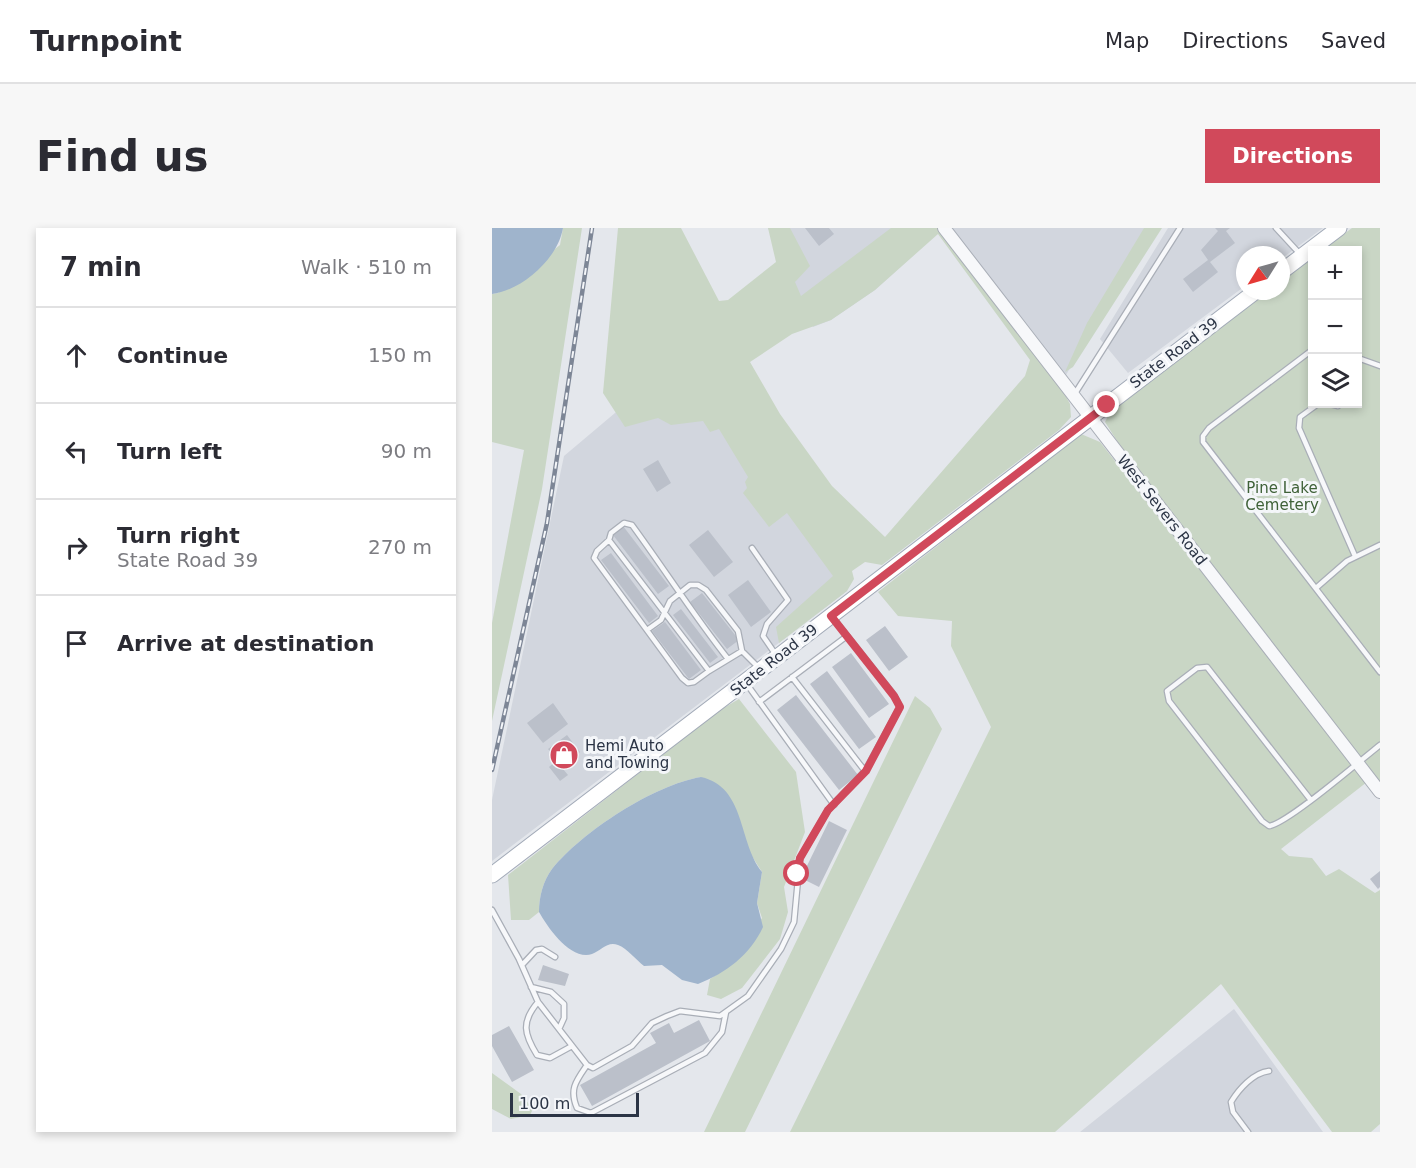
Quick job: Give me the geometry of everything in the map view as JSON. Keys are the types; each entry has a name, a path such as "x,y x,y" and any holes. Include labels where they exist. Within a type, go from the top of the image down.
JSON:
{"main road":[{"path":"1290,265 1339,228"},
{"name":"State Road 39","path":"492,875 1244,300"}],"street":[{"name":"West Severs Road","path":"944,228 1380,792"}],"lane":[{"path":"1073,396 1180,228"},
{"path":"1276,228 1302,256"},
{"path":"1308,353 1209,428 1203,436 1206,448 1380,672"},
{"path":"1362,359 1380,366"},
{"path":"1312,408 1300,417 1299,428 1355,556"},
{"path":"728,659 679,594 674,582 632,525 624,523 611,534 609,540 597,551 594,558 688,683 694,682 742,651"},
{"path":"609,540 709,671"},
{"path":"1316,588 1330,574 1355,556 1380,545"},
{"path":"752,548 788,600 767,624 763,636 778,657"},
{"path":"647,630 666,613 670,601 690,585 698,585 706,590 738,631 742,651"},
{"path":"492,910 522,965 538,1002 587,1065 593,1068 632,1046 652,1023 680,1011 720,1016 748,996 781,949 794,922 800,858 828,810 866,771 900,707 894,696 831,616"},
{"path":"759,702 847,636"},
{"path":"742,651 748,654 760,670"},
{"path":"1310,799 1207,668 1197,668 1167,691 1169,701 1266,825 1273,826 1281,822 1380,745"},
{"path":"792,677 866,771"},
{"path":"745,682 834,805"},
{"path":"522,965 536,950 542,949 555,957"},
{"path":"531,987 551,992 564,1004 564,1018 559,1029"},
{"path":"538,1002 529,1013 526,1025 529,1041 537,1055 550,1058 572,1046"},
{"path":"587,1065 573,1086 572,1095 577,1108 591,1113 705,1053 722,1032 726,1012"},
{"path":"1248,1132 1233,1112 1232,1102 1246,1084 1262,1072 1269,1071"}],"shaded area":[{"path":"768,228 938,228 938,233 875,290 831,320 813,327"},
{"path":"952,228 1152,228 1066,375"},
{"path":"1168,228 1323,228 1290,252 1290,246 1236,246 1236,293 1128,373 1100,339"},
{"path":"679,359 847,591 492,861 492,800 564,456"},
{"path":"1234,1009 1323,1132 1080,1132"}],"green space":[{"path":"563,228 582,228 542,489 492,721 492,623 524,450 492,442 492,294 498,293 560,245"},
{"path":"618,228 681,228 719,301 728,300 776,262 768,228 790,228 810,266 795,282 801,296 891,228 938,228 1063,391 1070,404 1071,417 1059,430 882,565 865,562 852,571 854,579 847,591 779,643 776,627 833,576 787,513 769,527 743,493 747,488 745,482 748,477 719,429 710,432 703,421 671,425 658,418 625,427 603,393","holes":["938,234 1030,360 1025,376 885,537 832,486 780,414 750,362 792,334 831,320 875,290"]},
{"path":"1144,228 1162,228 1073,367 1065,372 1087,323"},
{"name":"Pine Lake Cemetery","path":"1352,228 1380,228 1380,783 1119,444 1105,422 1111,410 1256,300 1290,300 1290,274 1308,261 1308,408 1362,408 1362,246 1327,246"},
{"path":"1081,434 1100,442 1367,782 1281,849 1289,856 1312,858 1326,876 1339,869 1375,893 1380,890 1380,1124 1371,1132 1332,1132 1221,984 1055,1132 790,1132 991,727 951,646 952,621 898,616 878,592"},
{"path":"915,696 930,708 942,729 745,1132 704,1132"},
{"path":"739,699 796,772 805,832 784,887 788,912 780,939 742,988 721,999 707,995 710,979 722,971 762,918 757,903 762,872 748,850 742,831 701,777 662,789 600,825 565,854 552,869 542,889 539,912 529,920 511,920 508,875 720,710"},
{"path":"492,1073 521,1094 533,1109 530,1115 511,1119 492,1109"}],"water":[{"path":"492,228 563,228 554,250 537,271 515,286 492,294"},
{"path":"701,777 716,783 734,804 754,860 762,872 757,903 763,927 751,946 727,969 698,984 682,980 662,965 644,966 618,945 611,944 592,954 584,955 568,948 554,934 539,912 542,889 552,869 565,854 600,825 620,812 662,789"}],"building":[{"path":"805,228 829,228 834,234 819,246"},
{"path":"1215,228 1230,228 1226,231 1235,243 1210,262 1218,272 1193,292 1183,279 1208,260 1201,250 1218,231"},
{"path":"658,460 671,483 657,492 643,469"},
{"path":"623,526 669,586 658,594 613,535"},
{"path":"708,530 733,562 714,577 689,545"},
{"path":"611,553 658,616 649,623 601,560"},
{"path":"748,580 771,612 751,627 728,595"},
{"path":"702,593 739,640 727,649 690,602"},
{"path":"681,609 718,657 710,663 673,615"},
{"path":"665,622 701,670 689,679 652,631"},
{"path":"885,626 908,657 889,671 866,640"},
{"path":"851,653 889,704 869,718 832,667"},
{"path":"827,671 876,737 859,749 810,684"},
{"path":"796,695 858,775 839,790 777,710"},
{"path":"553,703 568,724 543,743 527,723"},
{"name":"Hemi Auto and Towing","path":"567,735 580,752 563,769 568,775 560,781 549,767 557,760 548,749"},
{"path":"829,821 847,830 819,887 801,878"},
{"path":"1380,871 1380,887 1378,889 1370,879"},
{"path":"543,965 569,974 565,986 538,980"},
{"path":"699,1020 710,1041 592,1106 580,1085 656,1043 650,1033 669,1023 674,1033"},
{"path":"509,1026 534,1070 512,1082 492,1046 492,1035"}],"railway":[{"path":"492,770 547,523 592,228"}],"place":[{"name":"Hemi Auto and Towing","path":"564,755"}],"route":[{"path":"797,874 800,858 828,810 866,771 900,707 894,696 831,616 1107,405"}]}
